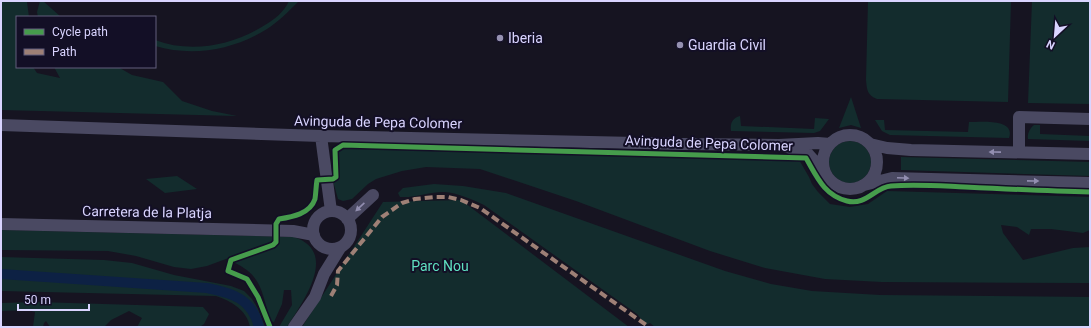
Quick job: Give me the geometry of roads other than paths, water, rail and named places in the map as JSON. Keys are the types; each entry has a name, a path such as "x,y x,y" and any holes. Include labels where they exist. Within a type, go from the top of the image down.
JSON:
{"street":[{"path":"1019,152 1019,117 1090,119"},
{"name":"Avinguda de Pepa Colomer","path":"1,125 321,136 683,144 830,144"},
{"path":"864,185 873,176 876,170 876,153 866,140 858,136 846,135 836,138 826,148 823,157 823,165 830,180 840,187 853,188 892,178 1090,183"},
{"path":"321,136 331,211"},
{"path":"870,144 887,148 911,150 1090,154"},
{"name":"Avinguda de Pepa Colomer","path":"779,145 808,154 815,160 830,180"},
{"path":"347,218 373,195"},
{"path":"294,327 315,298 324,274 340,248 345,244 350,236 351,228 347,218 342,214 331,211 324,213 319,217 315,222 313,229 322,258 324,274"},
{"name":"Carretera de la Platja","path":"293,231 315,222"},
{"name":"Carretera de la Platja","path":"1,224 293,231 315,238"},
{"path":"315,238 321,246 327,249 333,250 340,248"}],"waterway":[{"path":"1,274 207,288 225,292 240,299 252,310 259,327"}],"place":[{"name":"Iberia","path":"500,38"},
{"name":"Guardia Civil","path":"680,45"}],"park label":[{"name":"Parc Nou","path":"440,266"}]}
